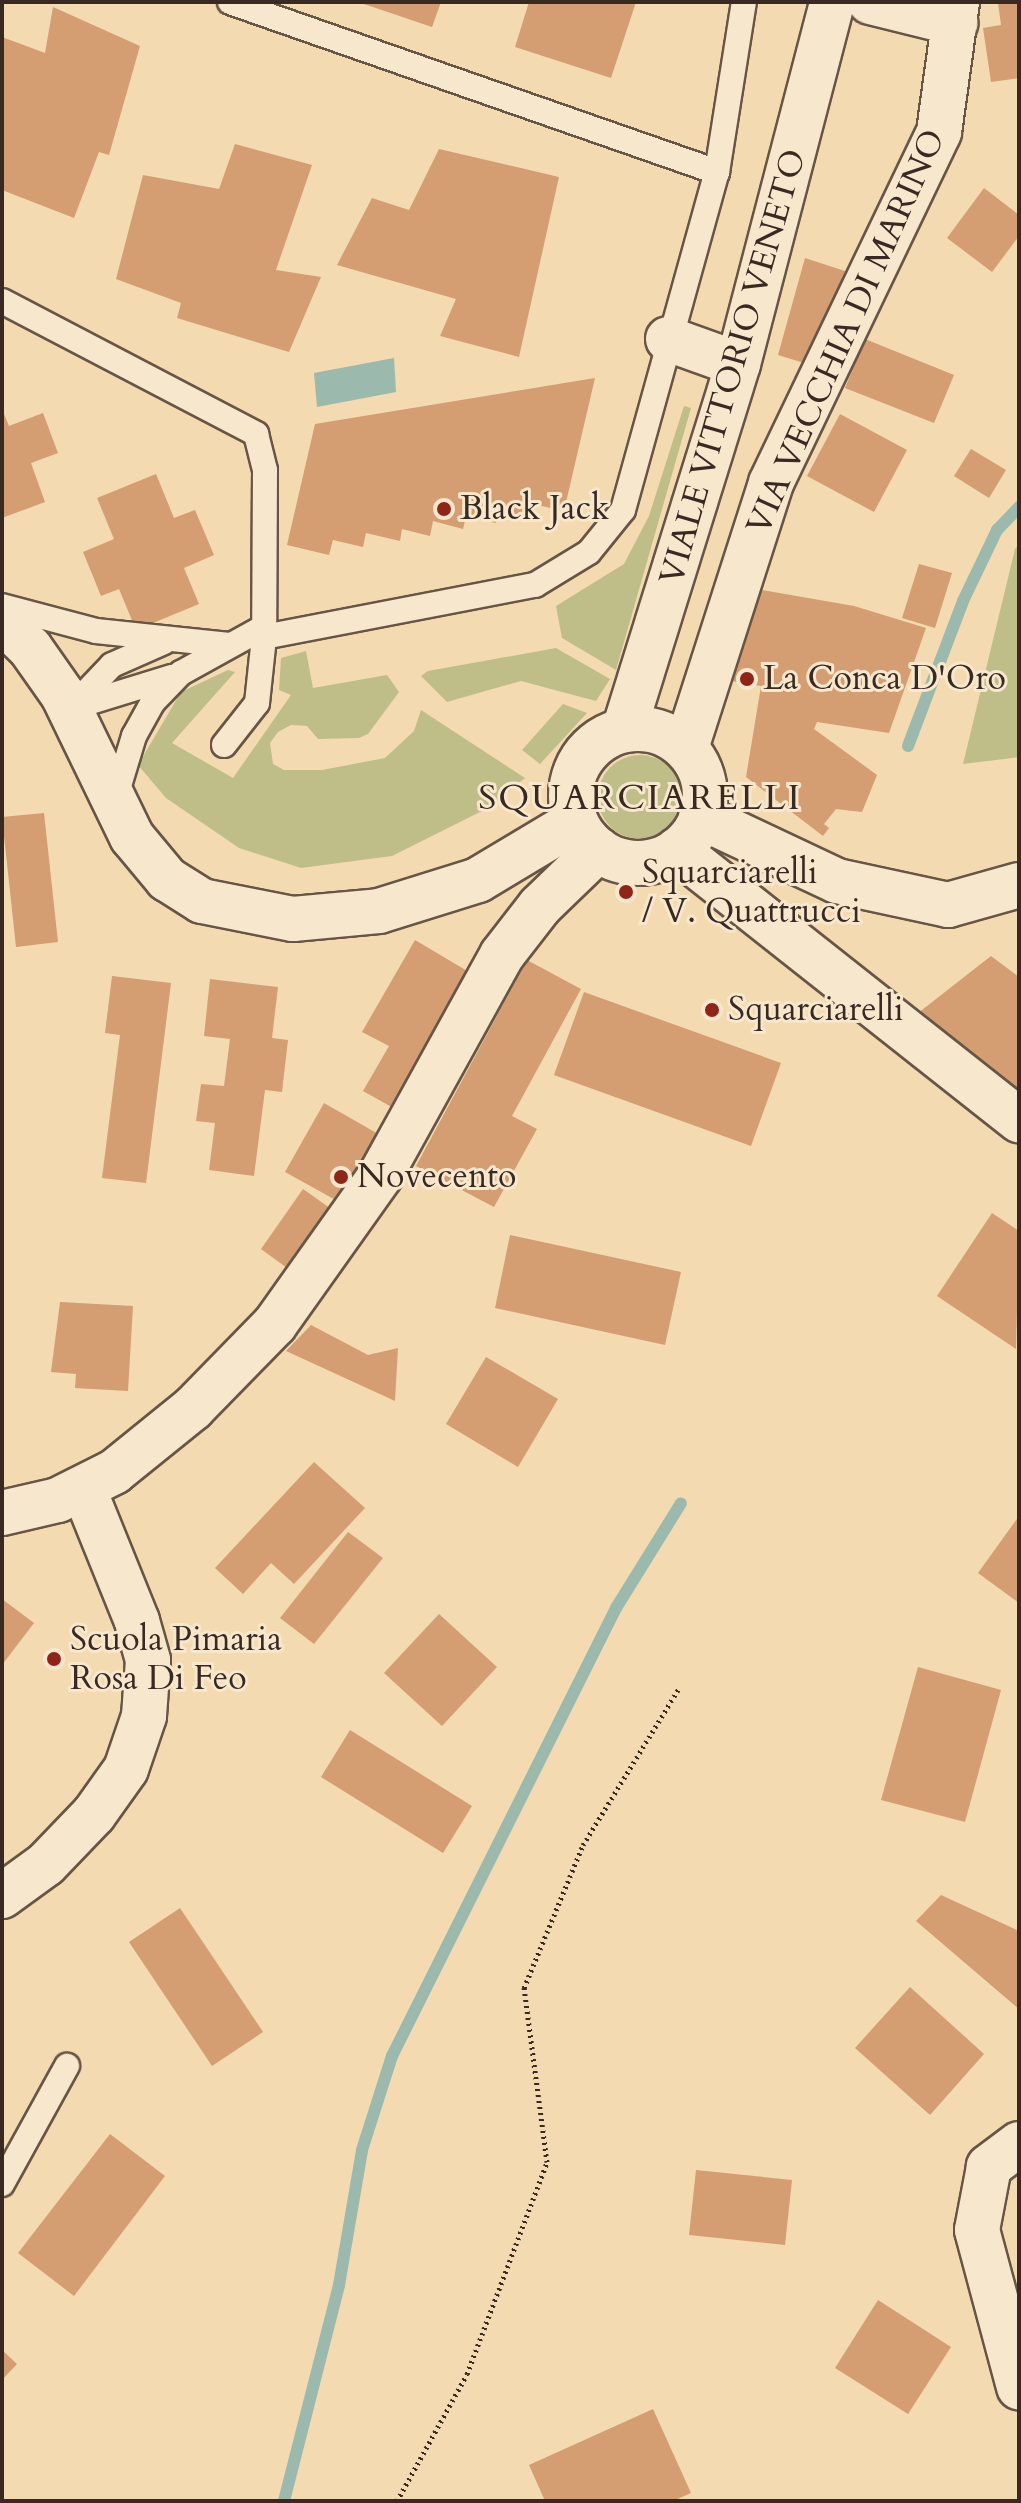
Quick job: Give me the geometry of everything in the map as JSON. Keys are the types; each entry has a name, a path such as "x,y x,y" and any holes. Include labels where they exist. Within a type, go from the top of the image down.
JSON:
{"main road":[{"name":"VIALE VITTORIO VENETO","path":"624,730 738,364 832,2"},
{"path":"870,2 956,13"},
{"name":"VIA VECCHIA DI MARINO","path":"686,748 771,483 939,132 956,13"},
{"path":"668,339 738,364"},
{"path":"2,621 42,662 71,708 113,805 142,850 183,891 223,908 293,919 365,913 443,893 587,836"},
{"path":"624,730 646,730 686,748 703,781 689,834 637,863 587,836 570,802 578,765 590,748 624,730"},
{"path":"689,834 837,881 948,905 1019,885"},
{"path":"689,834 920,1048 1019,1120"},
{"path":"2,1513 84,1490 141,1453 193,1408 300,1293 380,1176 502,955 540,906 587,836"},
{"path":"2,1896 46,1864 94,1814 126,1769 144,1716 144,1647 84,1490"},
{"path":"1019,2144 989,2167 977,2230 1019,2387"}],"lane":[{"path":"230,2 717,172"},
{"path":"71,708 181,673 229,645 264,632 535,585 589,552 623,510 668,339 717,172 744,2"},
{"path":"2,301 256,434 265,470 264,632 257,703 224,745"},
{"path":"2,606 69,626 166,641 229,645"},
{"path":"71,708 112,665 166,641"},
{"path":"113,805 143,719 181,673"},
{"path":"2,2184 67,2066"}],"path":[{"path":"397,2501 467,2374 547,2162 524,1988 583,1845 680,1687"}],"shaded area":[{"path":"394,358 396,392 317,407 314,373"},
{"path":"684,406 691,408 616,670 562,638 556,606 624,564 649,516"},
{"path":"1019,544 1019,757 963,764 1015,549"},
{"path":"556,648 610,679 596,701 521,681 447,702 421,676 428,671"},
{"path":"306,651 313,688 387,675 399,692 368,734 359,738 318,739 307,726 291,725 278,732 270,743 273,764 284,770 322,770 385,758 414,731 421,710 525,778 490,807 392,856 301,868 239,848 166,798 138,765 181,692 228,670 235,672 172,743 233,778 291,695 279,690 281,658"},
{"path":"563,704 587,713 540,764 522,750"},
{"path":"640,755 656,758 670,767 679,781 682,797 679,813 670,827 656,836 640,839 624,836 610,827 601,813 598,797 601,781 610,767 624,758"}],"building":[{"path":"358,2 441,2 432,27"},
{"path":"529,2 636,2 611,78 515,47"},
{"path":"1019,2 1019,78 991,82 983,28 1001,25 998,3"},
{"path":"53,7 140,46 109,155 99,152 74,218 2,190 2,37 45,53"},
{"path":"235,144 312,165 276,270 321,277 289,352 177,318 181,303 116,279 143,175 219,189"},
{"path":"439,149 559,177 519,357 440,336 456,299 337,265 372,198 409,210"},
{"path":"984,188 1019,215 1019,236 992,272 947,238"},
{"path":"805,258 854,274 814,366 778,355"},
{"path":"865,339 954,375 934,423 845,388"},
{"path":"595,378 564,511 533,504 529,517 498,511 496,523 466,517 463,529 433,521 430,536 402,529 400,541 366,533 363,547 333,540 329,555 287,545 315,424"},
{"path":"2,409 9,426 43,413 58,453 31,463 45,502 2,518"},
{"path":"840,414 907,450 874,512 807,476"},
{"path":"971,449 1006,470 989,498 954,476"},
{"path":"156,474 174,518 195,510 214,555 184,568 199,604 136,630 119,589 101,596 83,552 114,539 97,498"},
{"path":"919,564 952,573 935,628 902,618"},
{"path":"751,588 854,606 926,628 889,733 817,722 814,729 877,775 862,812 836,809 824,824 829,828 823,836 746,777 761,686 731,681"},
{"path":"44,813 58,942 16,947 2,817"},
{"path":"415,940 474,975 397,1110 363,1091 389,1046 362,1032"},
{"path":"991,956 1019,977 1019,1095 913,1017"},
{"path":"527,960 581,989 512,1116 537,1129 494,1207 416,1166"},
{"path":"112,976 171,983 146,1183 102,1178 120,1035 105,1033"},
{"path":"210,979 278,987 272,1038 288,1040 282,1092 265,1090 254,1176 209,1170 215,1123 196,1121 201,1084 224,1086 230,1039 204,1036"},
{"path":"584,992 781,1063 751,1146 554,1075"},
{"path":"324,1103 380,1135 341,1203 285,1172"},
{"path":"303,1189 337,1213 294,1273 261,1249"},
{"path":"992,1213 1019,1231 1016,1349 937,1296"},
{"path":"510,1235 681,1272 665,1345 495,1308"},
{"path":"60,1302 133,1306 128,1391 75,1388 76,1374 51,1372"},
{"path":"311,1325 368,1355 398,1348 395,1401 286,1351"},
{"path":"486,1357 558,1399 518,1467 446,1424"},
{"path":"314,1462 365,1508 294,1584 271,1563 243,1594 215,1568"},
{"path":"1019,1516 1019,1603 978,1573"},
{"path":"348,1532 383,1558 314,1644 280,1618"},
{"path":"2,1599 34,1623 2,1665"},
{"path":"439,1614 497,1667 442,1726 384,1673"},
{"path":"918,1667 1001,1690 965,1822 881,1800"},
{"path":"350,1730 472,1806 443,1853 321,1777"},
{"path":"941,1895 1019,1931 1019,2009 916,1921"},
{"path":"180,1908 263,2032 212,2066 129,1942"},
{"path":"910,1987 984,2054 930,2115 855,2048"},
{"path":"110,2134 165,2176 74,2296 18,2253"},
{"path":"696,2170 792,2180 785,2245 689,2235"},
{"path":"878,2300 951,2347 908,2414 835,2368"},
{"path":"2,2350 17,2364 2,2380"},
{"path":"653,2409 691,2493 673,2501 545,2501 529,2465"}],"waterway":[{"path":"908,746 963,601 997,530 1019,507"},
{"path":"284,2501 339,2285 362,2150 392,2056 616,1608 681,1503"}],"place":[{"name":"Black Jack","path":"444,509"},
{"name":"La Conca D'Oro","path":"747,679"},
{"name":"Squarciarelli / V. Quattrucci","path":"626,892"},
{"name":"Squarciarelli","path":"712,1010"},
{"name":"Novecento","path":"341,1177"},
{"name":"Scuola Pimaria Rosa Di Feo","path":"54,1659"}],"district":[{"name":"SQUARCIARELLI","path":"640,798"}]}
